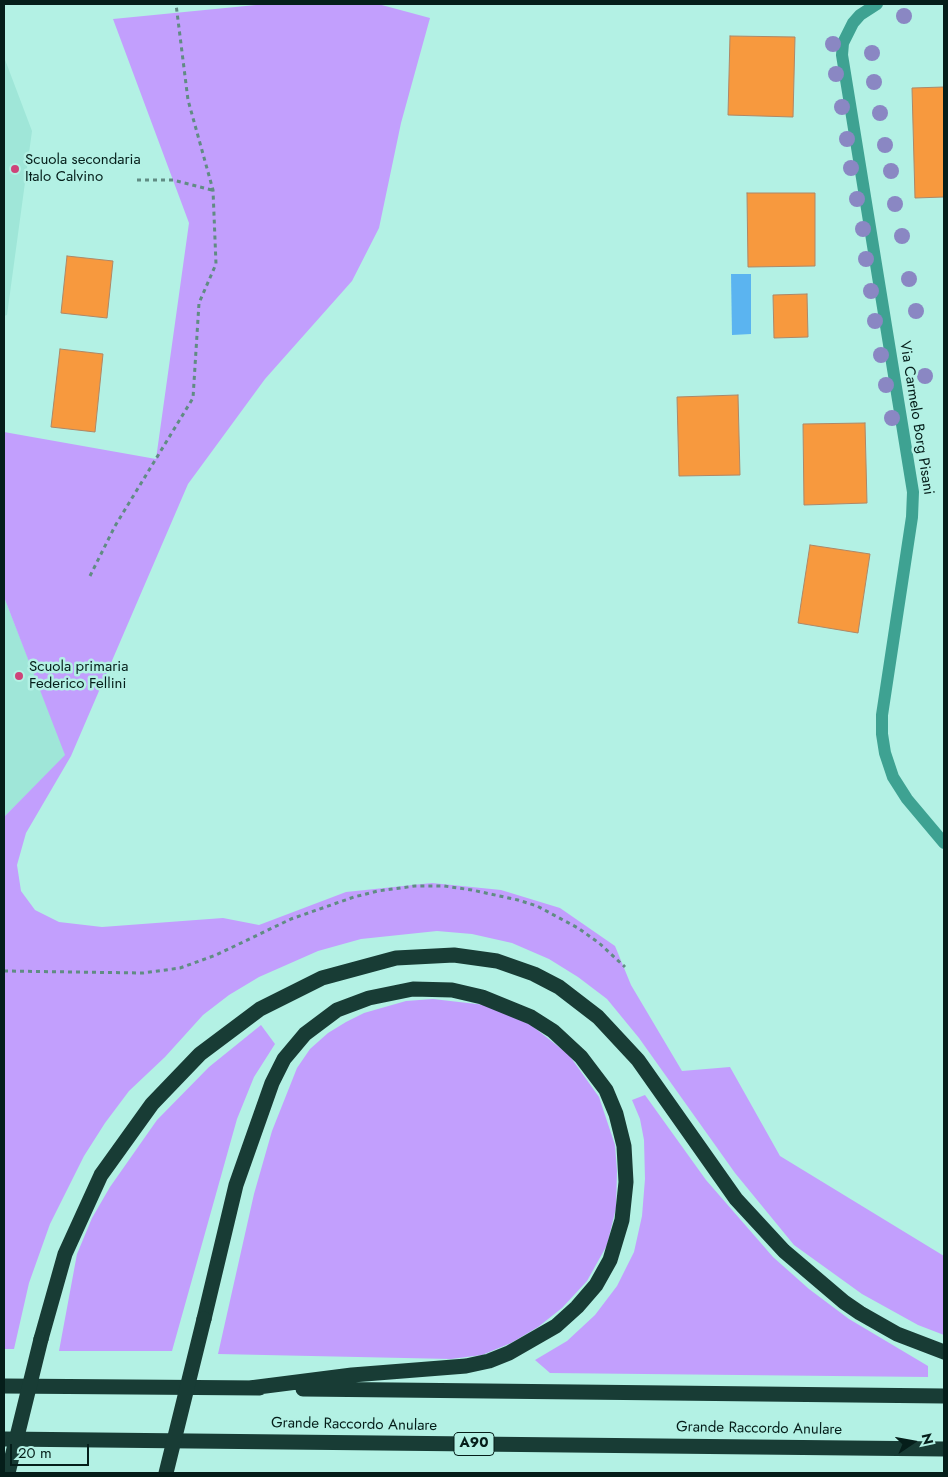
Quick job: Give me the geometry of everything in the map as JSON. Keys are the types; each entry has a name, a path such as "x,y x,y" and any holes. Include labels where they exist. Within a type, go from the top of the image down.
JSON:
{"highway":[{"path":"8,1473 64,1254 101,1175 152,1104 200,1054 260,1009 298,988 322,978 396,958 454,955 481,958 520,968 559,987 588,1008 638,1060 736,1199 784,1251 849,1306 898,1334 944,1352"},
{"path":"166,1473 236,1185 272,1083 284,1059 305,1034 337,1010 369,998 413,989 452,990 482,997 531,1017 553,1031 581,1057 606,1090 616,1114 624,1146 626,1182 622,1220 610,1260 596,1285 577,1307 556,1326 510,1353 488,1361 466,1366 352,1375 250,1388"},
{"path":"4,1386 944,1396"},
{"name":"Grande Raccordo Anulare","path":"4,1439 944,1449"}],"street":[{"name":"Via Carmelo Borg Pisani","path":"877,4 860,15 847,32 843,43 844,71 913,499 882,715 882,734 885,754 893,777 907,799 944,843"}],"path":[{"path":"90,576 115,526 193,398 199,304 216,264 213,190 188,100 176,4"},
{"path":"137,180 172,180 213,190"},
{"path":"4,971 143,973 180,968 216,955 291,920 354,897 378,891 415,886 472,890 537,906 578,928 599,943 625,967"}],"shaded area":[{"path":"266,4 378,4 430,18 401,123 379,228 352,281 265,379 188,484 71,756 26,833 17,865 21,891 35,910 59,922 102,927 223,918 259,925 346,892 432,883 501,890 560,908 615,946 631,985 682,1071 730,1067 780,1156 944,1256 944,1335 918,1325 862,1294 794,1245 735,1173 639,1038 607,999 578,977 549,959 512,943 472,934 437,931 361,939 318,951 259,977 229,995 203,1015 165,1057 129,1091 105,1123 84,1156 50,1224 29,1283 14,1349 4,1349 4,817 65,755 4,597 4,432 156,459 189,223 113,19"},
{"name":"Scuola secondaria Italo Calvino","path":"4,57 32,131 7,315 4,316"},
{"name":"Scuola primaria Federico Fellini","path":"4,597 66,755 4,817"},
{"path":"433,999 485,1005 531,1025 569,1055 599,1097 615,1145 617,1171 616,1208 607,1245 587,1281 562,1308 538,1327 511,1343 482,1355 451,1359 218,1354 254,1194 272,1131 297,1068 310,1049 328,1033 346,1022 364,1013 406,1001"},
{"path":"261,1025 275,1044 254,1077 237,1119 172,1351 59,1351 77,1254 92,1218 110,1187 157,1120 209,1067"},
{"path":"645,1095 706,1180 773,1257 809,1289 849,1319 928,1366 928,1377 550,1373 535,1360 567,1341 595,1315 617,1286 634,1252 642,1216 645,1179 644,1140 640,1119 632,1100"}],"water":[{"path":"731,274 751,274 751,334 732,335"}],"building":[{"path":"730,36 795,37 793,117 728,115"},
{"path":"944,87 944,197 915,198 912,88"},
{"path":"747,193 815,193 815,266 748,267"},
{"path":"67,256 113,261 107,318 61,313"},
{"path":"807,294 808,337 774,338 773,295"},
{"path":"60,349 103,354 95,432 51,427"},
{"path":"738,395 740,475 679,476 677,397"},
{"path":"865,423 867,503 804,505 803,424"},
{"path":"810,545 870,554 858,633 798,623"}],"place":[{"name":"Scuola secondaria Italo Calvino","path":"15,169"},
{"name":"Scuola primaria Federico Fellini","path":"19,676"}]}
